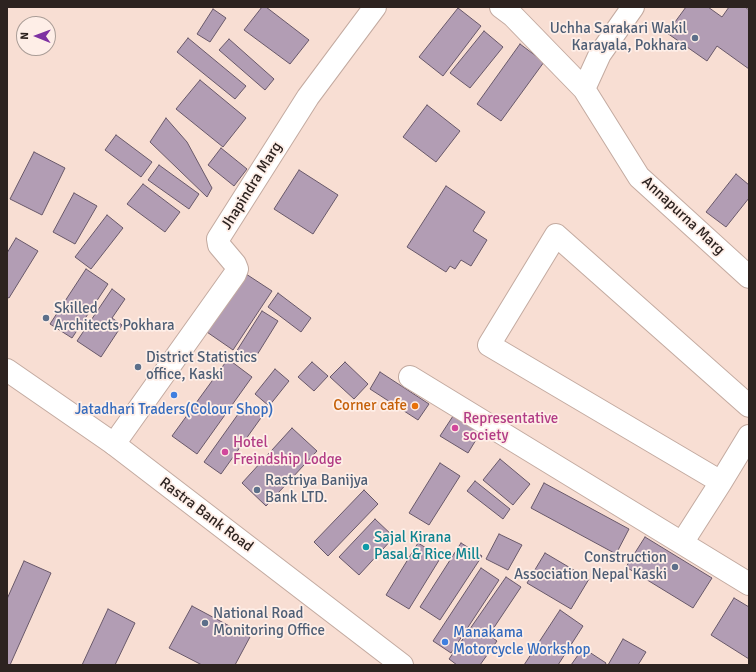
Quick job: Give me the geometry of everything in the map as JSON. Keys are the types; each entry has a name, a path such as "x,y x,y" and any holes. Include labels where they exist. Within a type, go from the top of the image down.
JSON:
{"street":[{"name":"Jhapindra Marg","path":"114,444 235,274 237,270 235,264 219,245 218,239 308,97 375,7"},
{"name":"Annapurna Marg","path":"501,7 513,16 584,89 639,177 749,277"},
{"path":"584,89 600,54 633,7"},
{"path":"721,482 489,345 556,235 749,406"},
{"name":"Rastra Bank Road","path":"7,370 114,444 402,665"},
{"path":"410,378 749,584"},
{"path":"682,543 749,436"}],"building":[{"path":"262,7 266,7 309,40 290,64 244,30"},
{"path":"686,7 708,7 722,17 729,7 745,7 749,10 749,69 717,46 707,61 667,33"},
{"path":"458,8 481,26 443,76 419,57"},
{"path":"213,9 226,18 210,42 197,34"},
{"path":"484,31 503,47 470,88 450,73"},
{"path":"188,38 246,86 235,99 177,52"},
{"path":"229,39 274,79 265,90 219,50"},
{"path":"520,44 544,62 501,121 477,104"},
{"path":"200,80 246,118 223,147 176,109"},
{"path":"427,105 460,131 436,162 403,137"},
{"path":"166,118 187,142 212,188 207,197 150,142"},
{"path":"116,135 152,162 141,177 105,150"},
{"path":"221,148 247,169 234,186 208,165"},
{"path":"34,152 65,168 42,215 10,199"},
{"path":"159,165 199,194 189,209 148,180"},
{"path":"299,170 338,195 313,234 274,209"},
{"path":"736,174 749,185 749,198 726,227 706,212"},
{"path":"143,184 180,212 165,232 127,204"},
{"path":"446,186 485,212 473,231 487,240 471,266 461,260 455,269 450,266 446,272 407,247"},
{"path":"74,193 97,206 75,244 53,232"},
{"path":"107,215 123,228 91,269 75,257"},
{"path":"16,238 38,251 9,298 7,297 7,253"},
{"path":"86,269 108,284 72,338 50,324"},
{"path":"243,272 272,291 233,350 204,330"},
{"path":"112,289 125,299 112,318 122,325 101,357 77,341"},
{"path":"278,293 311,318 301,332 268,307"},
{"path":"262,311 278,321 252,363 236,352"},
{"path":"228,359 252,377 197,454 172,436"},
{"path":"312,362 328,376 314,391 298,377"},
{"path":"345,362 368,384 354,399 330,377"},
{"path":"275,369 289,381 269,406 255,394"},
{"path":"380,372 429,404 418,420 370,389"},
{"path":"246,403 263,415 221,474 204,462"},
{"path":"455,413 482,430 468,453 440,436"},
{"path":"292,428 317,451 266,506 242,483"},
{"path":"500,459 530,484 513,505 483,480"},
{"path":"440,463 460,476 429,525 409,513"},
{"path":"475,481 510,509 503,519 467,491"},
{"path":"544,483 629,529 616,554 531,508"},
{"path":"364,490 378,504 328,556 314,542"},
{"name":"Sajal Kirana Pasal & Rice Mill","path":"375,519 394,537 359,575 339,557"},
{"path":"499,534 522,545 508,570 486,559"},
{"path":"645,537 712,578 693,608 626,567"},
{"path":"418,543 441,557 409,609 386,595"},
{"path":"461,543 482,556 440,620 420,607"},
{"path":"545,553 589,579 571,609 527,583"},
{"path":"24,561 51,573 10,665 7,665 7,599"},
{"path":"481,568 499,580 451,653 433,641"},
{"path":"506,577 521,587 489,635 497,641 480,665 457,665 449,659"},
{"path":"734,598 749,607 749,659 711,635"},
{"path":"192,606 250,637 235,665 202,665 169,648"},
{"path":"108,609 135,623 115,665 82,665"},
{"path":"560,610 583,626 558,665 524,665"},
{"path":"623,639 646,652 638,665 608,665"},
{"path":"583,648 606,663 605,665 571,665"}],"place":[{"name":"Uchha Sarakari Wakil Karayala, Pokhara","path":"695,38"},
{"name":"Skilled Architects Pokhara","path":"46,318"},
{"name":"District Statistics office, Kaski","path":"138,367"},
{"name":"Jatadhari Traders(Colour Shop)","path":"174,395"},
{"name":"Corner cafe","path":"415,406"},
{"name":"Representative society","path":"455,428"},
{"name":"Hotel Freindship Lodge","path":"225,452"},
{"name":"Rastriya Banijya Bank LTD.","path":"257,490"},
{"name":"Sajal Kirana Pasal & Rice Mill","path":"366,547"},
{"name":"Construction Association Nepal Kaski","path":"675,567"},
{"name":"National Road Monitoring Office","path":"205,623"},
{"name":"Manakama Motorcycle Workshop","path":"445,642"}]}
